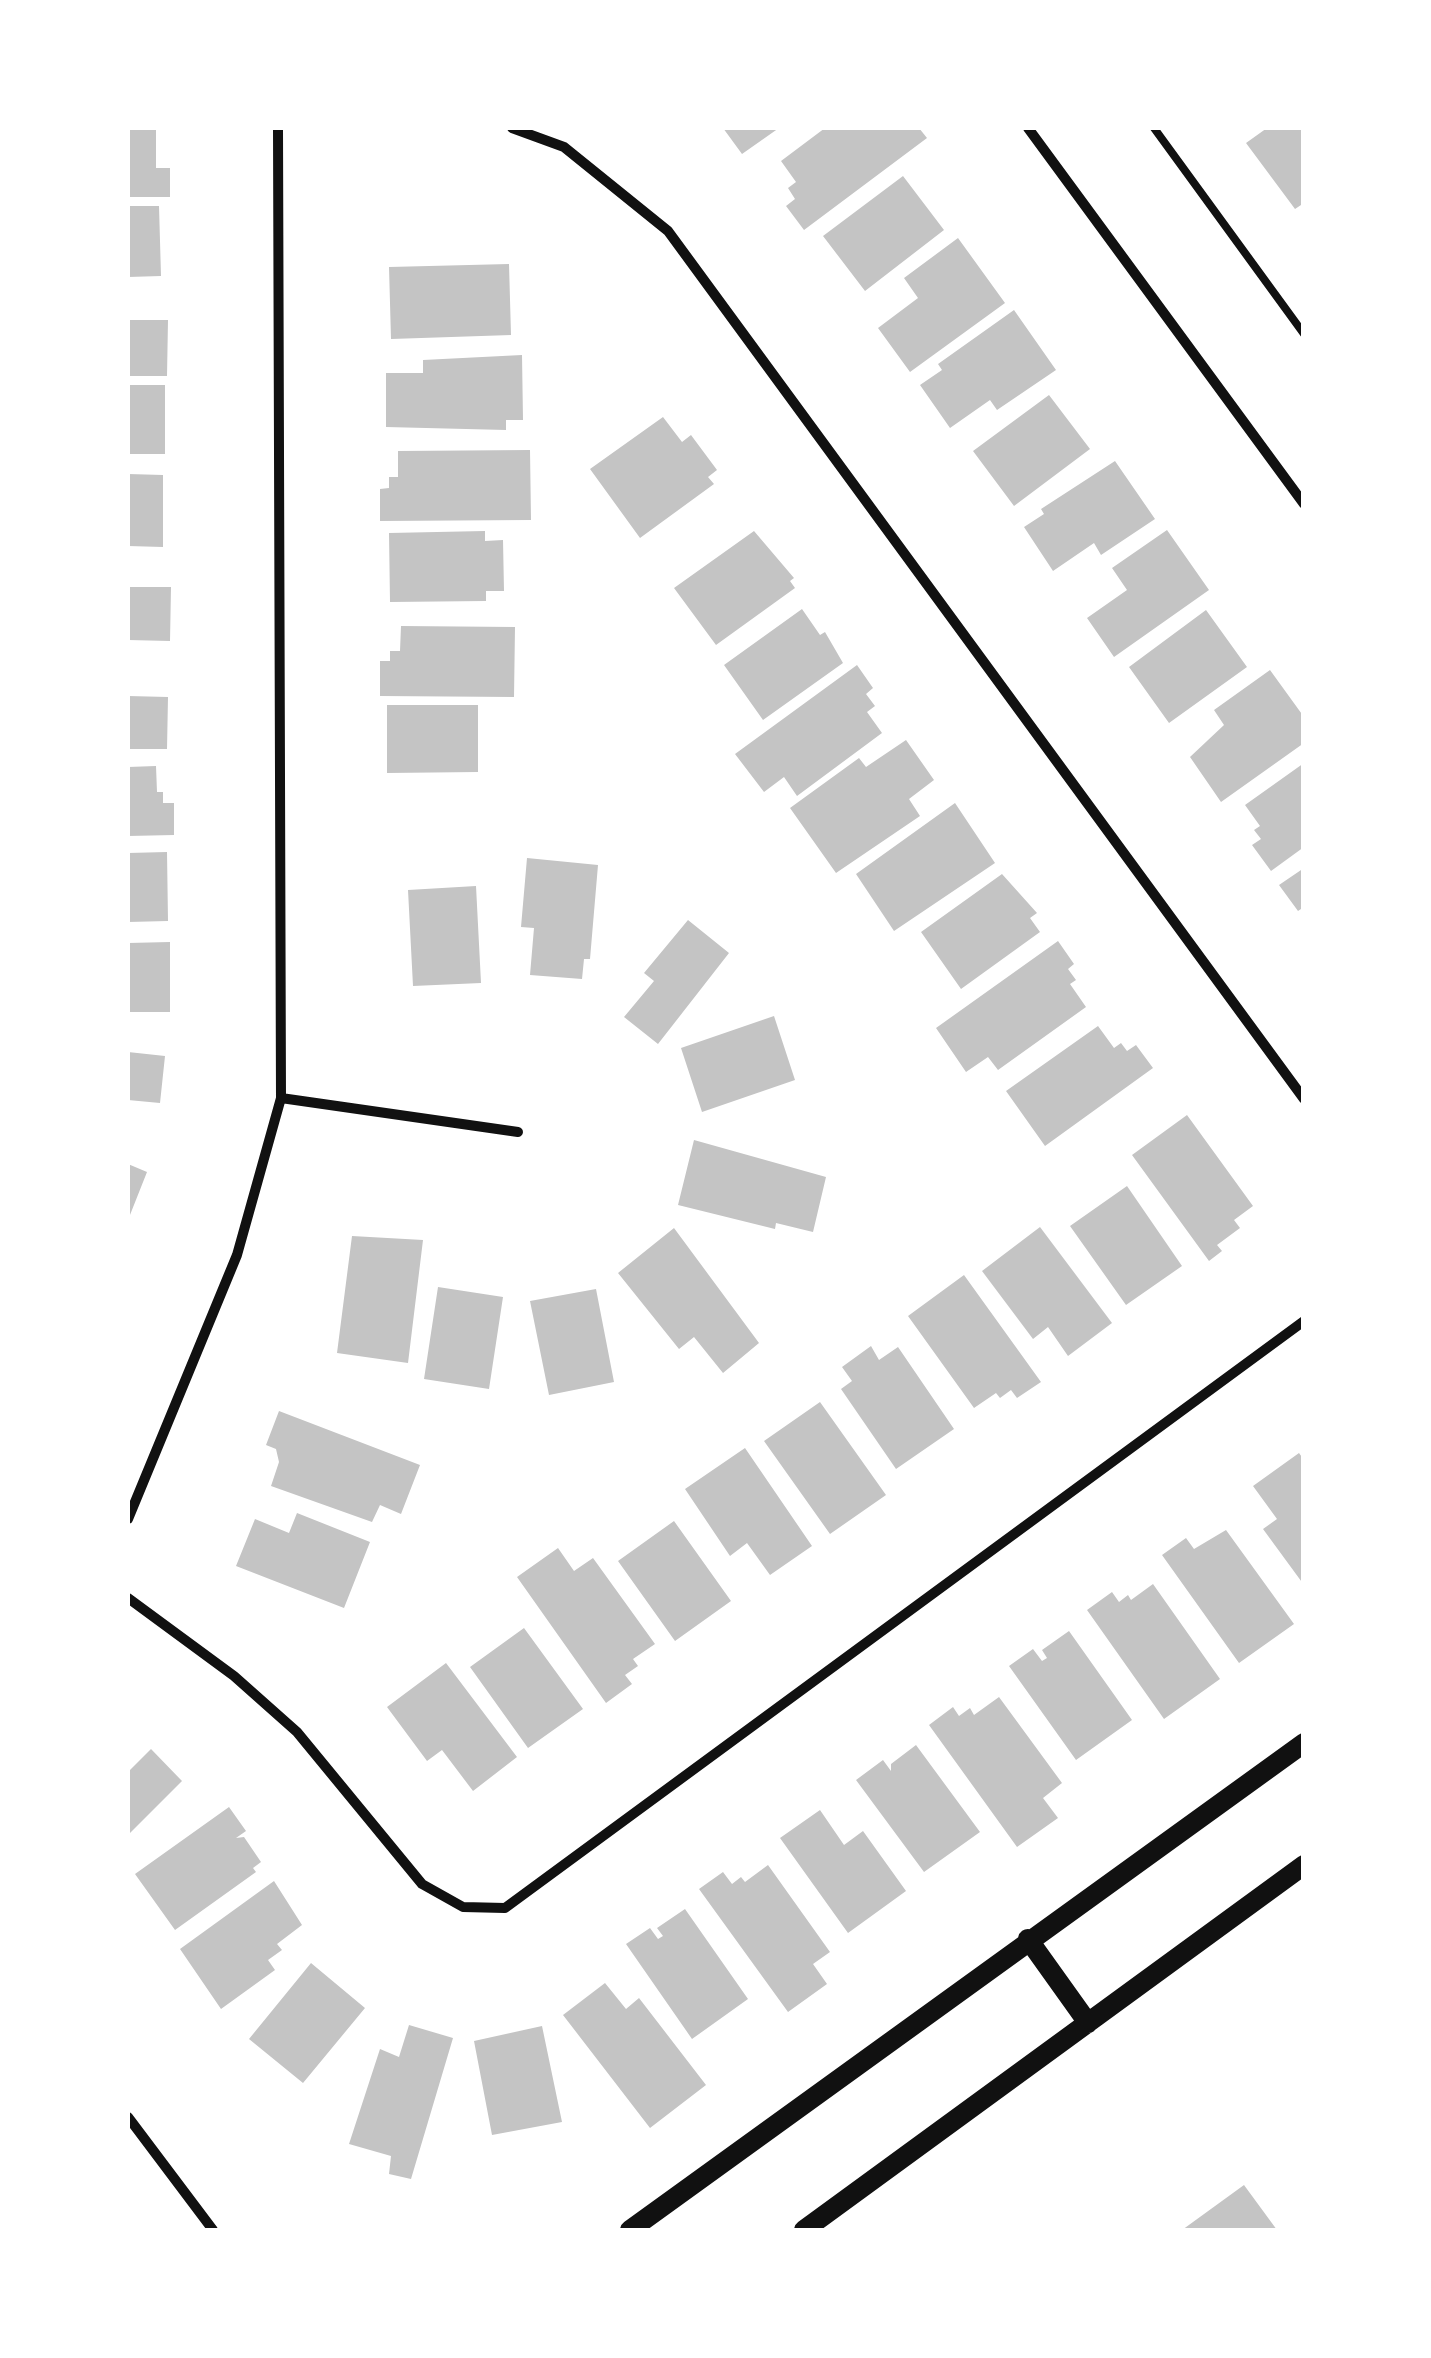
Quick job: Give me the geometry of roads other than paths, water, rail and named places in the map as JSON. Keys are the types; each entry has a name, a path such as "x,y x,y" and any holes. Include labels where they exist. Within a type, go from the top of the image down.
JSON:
{"main road":[{"path":"630,2230 1304,1743"},
{"path":"804,2230 1304,1865"},
{"path":"1028,1939 1088,2022"}],"street":[{"path":"128,1519 236,1255 282,1098 278,128"},
{"path":"512,128 564,147 668,231 1304,1100"},
{"path":"1028,128 1304,504"},
{"path":"282,1098 518,1132"},
{"path":"128,1598 234,1676 297,1732 422,1884 463,1907 505,1908 1304,1321"},
{"path":"128,2116 213,2230"}],"lane":[{"path":"1154,128 1304,334"}]}
